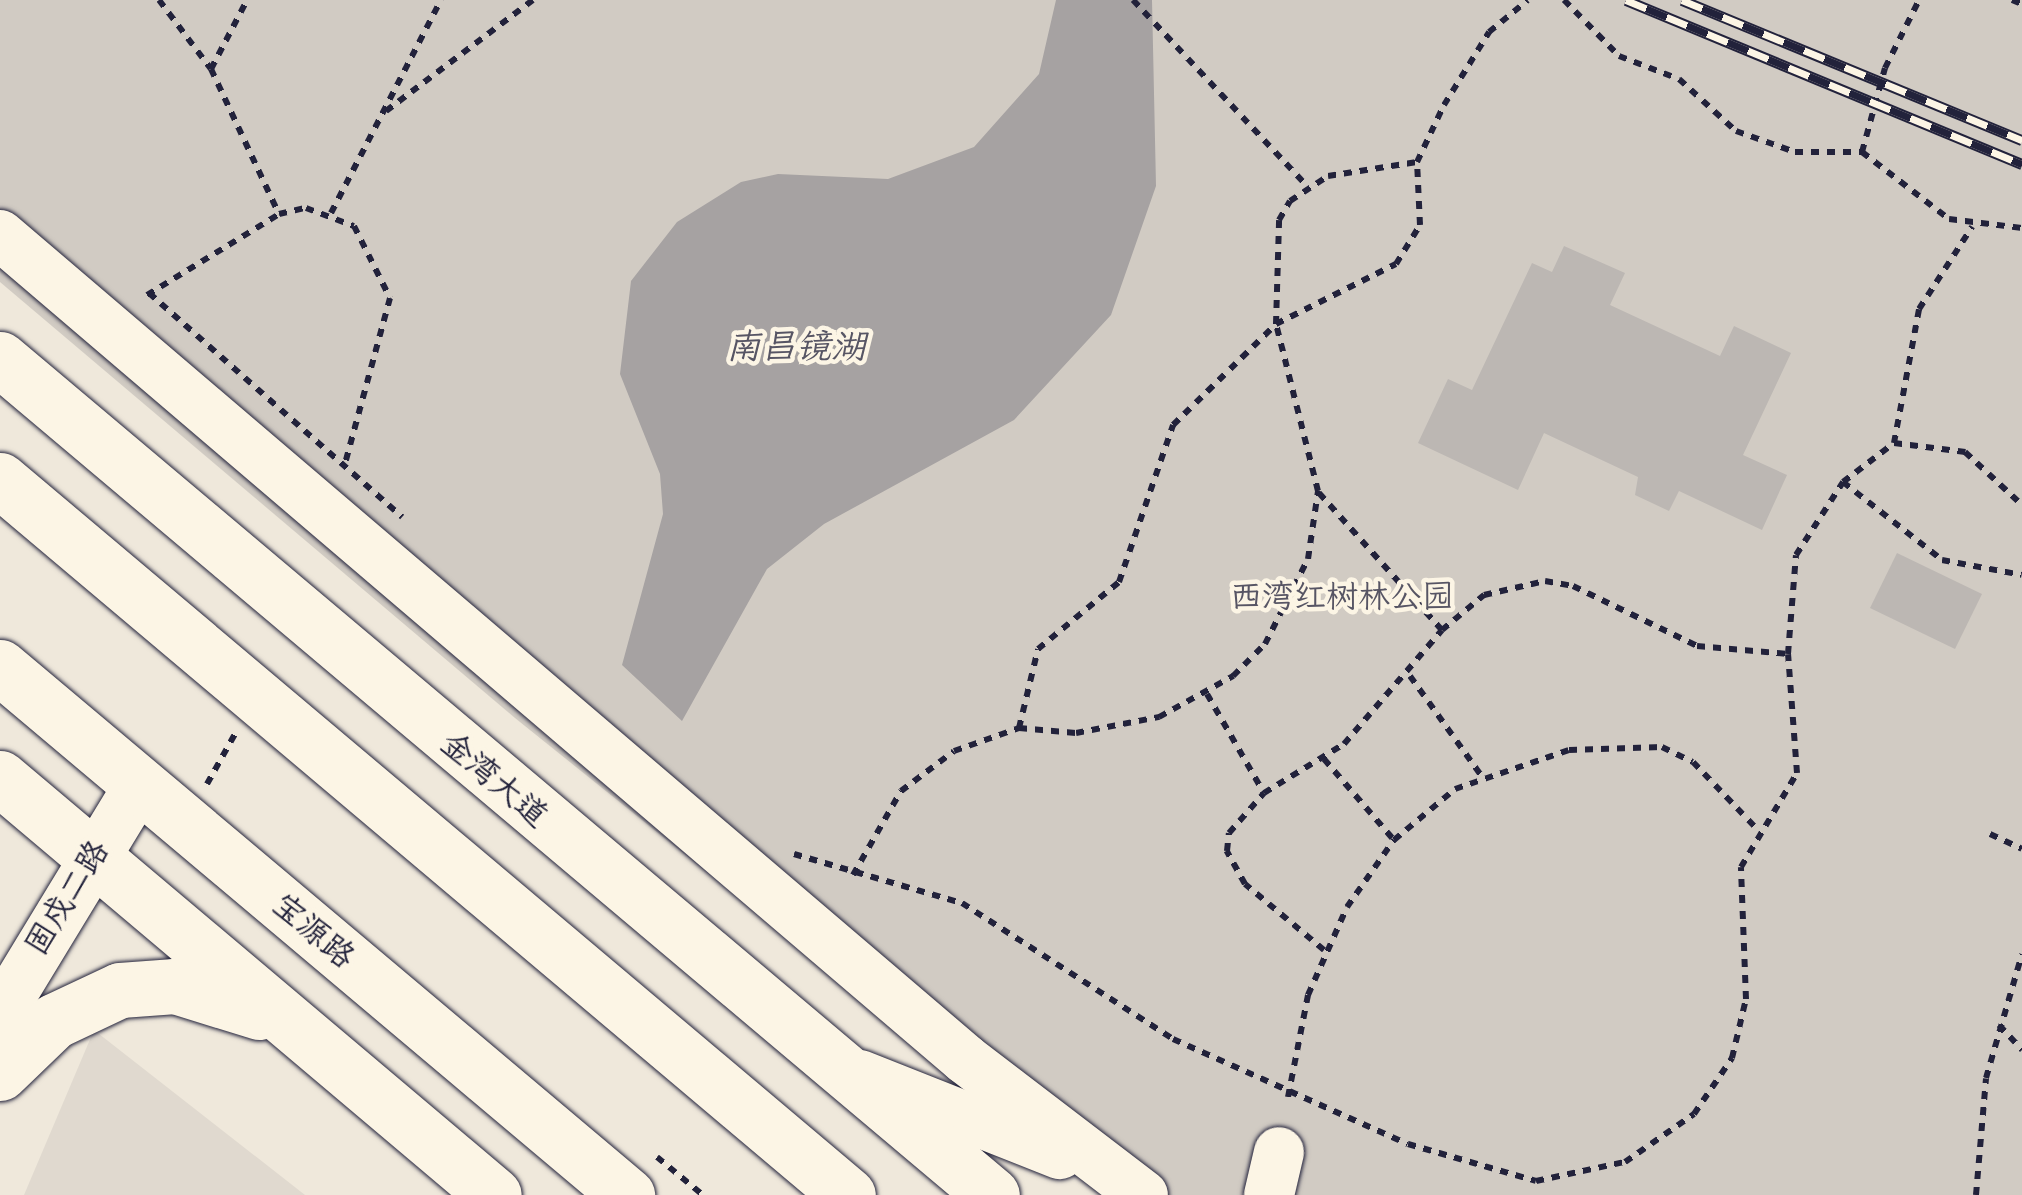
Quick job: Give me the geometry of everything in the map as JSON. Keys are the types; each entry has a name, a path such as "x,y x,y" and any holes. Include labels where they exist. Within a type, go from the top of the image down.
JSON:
{"main road":[{"name":"金湾大道","path":"0,360 823,1061 992,1195"},
{"path":"0,480 848,1195"},
{"name":"宝源路","path":"0,666 627,1195"},
{"path":"0,778 494,1195"},
{"path":"0,1072 54,1021 134,987 224,996 316,1045"}],"street":[{"path":"0,235 965,1059 1131,1187"},
{"name":"固戍二路","path":"0,1014 139,785"},
{"path":"823,1061 1131,1187"}],"path":[{"path":"160,0 211,69 279,214"},
{"path":"211,69 247,0"},
{"path":"331,213 442,0"},
{"path":"382,114 533,0"},
{"path":"1133,0 1208,74 1307,186"},
{"path":"1019,728 1038,649 1100,603 1132,555 1173,425 1276,324 1396,264 1424,206 1418,162 1468,63 1528,0"},
{"path":"1564,0 1619,56 1679,79 1736,132 1795,152 1862,152 1934,210 1972,227 2022,228"},
{"path":"1862,152 1885,68 1919,0"},
{"path":"2012,0 2022,4"},
{"path":"853,875 878,824 927,766 1019,728 1118,728 1207,694 1265,644 1291,606 1318,491 1276,324 1273,242 1307,186 1346,169 1418,162"},
{"path":"106,325 149,293 279,214 331,213 370,247 390,298 345,466 321,509"},
{"path":"781,848 853,875 926,889 984,915 1126,1012 1288,1097 1510,1177 1564,1180 1625,1162 1694,1114 1732,1058 1746,999 1741,867 1758,830 1797,772 1788,654 1796,556 1843,482 1894,443 1919,310 1972,227"},
{"path":"149,293 414,528"},
{"path":"1894,443 1965,452 2022,505"},
{"path":"1843,482 1942,560 2022,574"},
{"path":"1318,491 1442,630"},
{"path":"1324,950 1233,868 1229,833 1264,793 1324,759 1410,676 1442,630 1484,596 1545,581 1697,646 1788,654"},
{"path":"1410,676 1481,775"},
{"path":"1207,694 1264,793"},
{"path":"205,786 232,740"},
{"path":"1288,1097 1324,950 1394,840 1481,775 1569,750 1662,747 1694,762 1758,830"},
{"path":"1324,759 1394,840"},
{"path":"1990,834 2022,849"},
{"path":"1976,1195 1998,1024 2022,954"},
{"path":"1998,1024 2022,1050"}],"shaded area":[{"path":"94,1030 305,1195 24,1195"}],"green space":[{"name":"西湾红树林公园","path":"0,0 2022,0 2022,1195 1109,1195 515,718 0,282"}],"water":[{"name":"南昌镜湖","path":"1056,0 1152,0 1156,186 1111,315 1014,420 824,524 767,569 682,721 622,665 663,514 660,474 620,374 631,281 677,222 741,182 778,174 888,179 974,147 1039,74"}],"building":[{"path":"1564,246 1625,273 1610,305 1720,356 1734,326 1791,353 1743,455 1787,475 1762,530 1679,491 1669,511 1635,495 1638,477 1544,433 1518,490 1418,443 1448,379 1472,390 1532,263 1552,272"},
{"path":"1897,553 1982,594 1955,649 1870,608"}],"railway":[{"path":"1626,0 2022,164"},
{"path":"1682,0 2022,140"}]}
